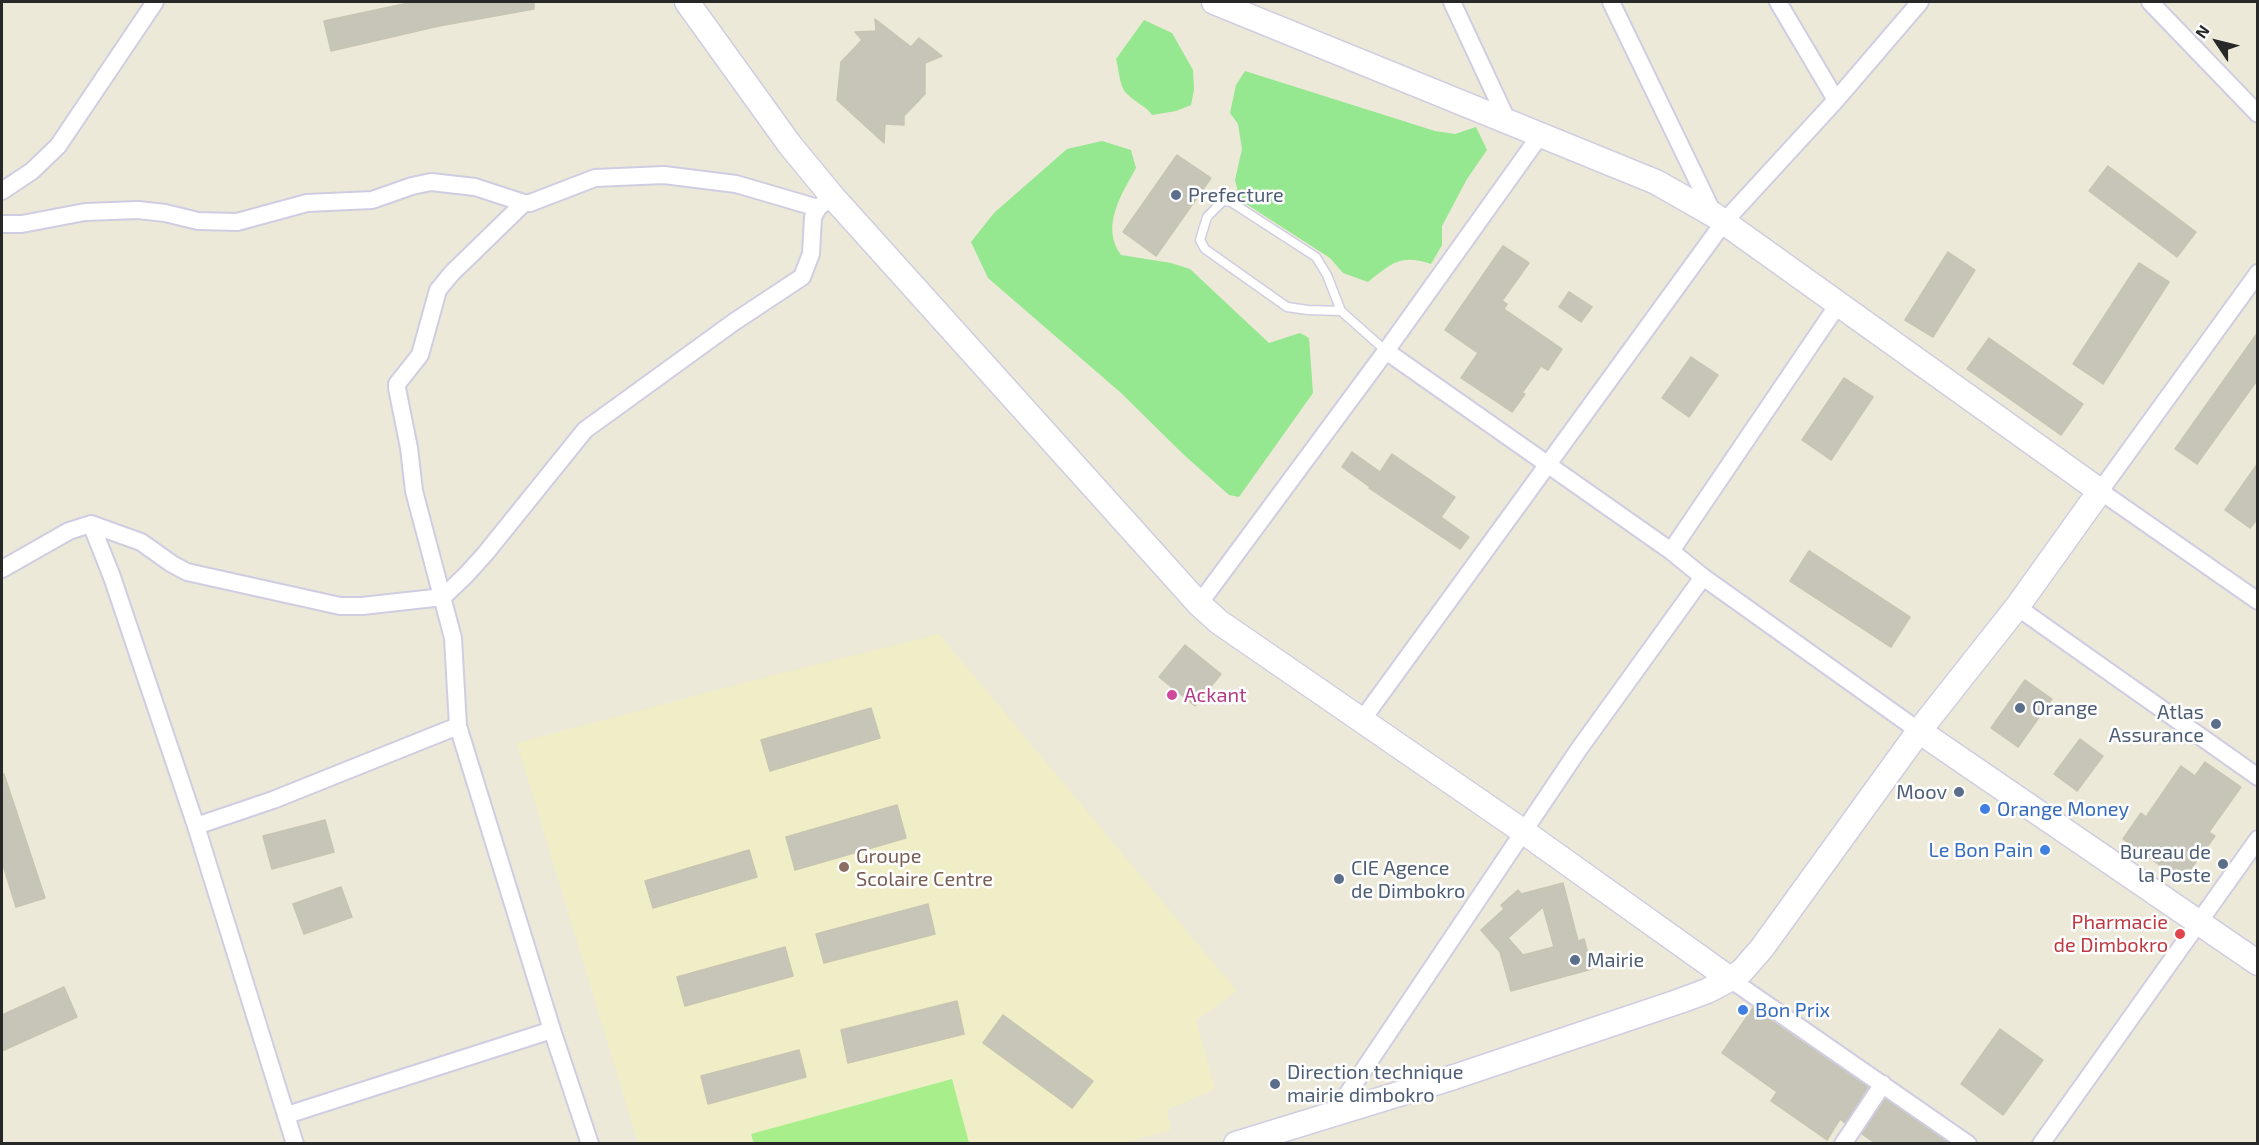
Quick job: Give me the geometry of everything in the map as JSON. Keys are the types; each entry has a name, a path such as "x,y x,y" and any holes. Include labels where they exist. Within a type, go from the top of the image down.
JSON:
{"main road":[{"path":"687,2 790,145 825,202 1199,604 1219,622 1524,832 1730,979"},
{"path":"1214,2 1656,182 1719,219 2100,491 2017,607 1919,731 1776,930 1742,971 1707,991 1669,1005 1454,1077 1236,1143"},
{"path":"1919,731 2258,963"}],"street":[{"path":"2,191 32,171 58,146 155,2"},
{"path":"1452,2 1507,120"},
{"path":"1611,2 1719,219"},
{"path":"1778,2 1784,8 1836,100"},
{"path":"2150,2 2258,114"},
{"path":"1362,720 1546,465 1633,350 1719,219 1836,100 1913,4"},
{"path":"1199,604 1386,351 1541,134"},
{"path":"2,224 22,224 84,212 138,210 165,213 198,221 237,222 307,203 372,200 431,182 476,187 530,203 595,178 664,175 736,184 825,202 813,217 811,254 802,277 734,322 585,430 478,561 442,597 362,606 340,606 187,572 141,542 113,530 91,524 69,531 2,569"},
{"path":"524,203 444,282 436,297 420,355 397,387 416,500 453,638 458,726 552,1030 590,1143"},
{"path":"2258,273 2100,491 2258,601"},
{"path":"1671,551 1839,303"},
{"path":"1386,351 1671,551 1703,578 1919,731"},
{"path":"91,524 112,577 196,826 295,1143"},
{"path":"1334,1114 1579,749 1703,578"},
{"path":"2017,607 2258,777"},
{"path":"196,826 273,800 458,726"},
{"path":"2041,1143 2258,839"},
{"path":"1730,979 1968,1143"},
{"path":"287,1115 552,1030"},
{"path":"1844,1143 1883,1084"}],"lane":[{"path":"1341,311 1287,307 1205,249 1200,240 1207,217 1223,201 1231,202 1316,256 1327,275 1341,311 1386,351"}],"shaded area":[{"name":"Groupe Scolaire Centre","path":"939,634 1237,991 1196,1020 1215,1089 1167,1110 1171,1130 1124,1143 638,1143 517,743"}],"green space":[{"path":"1144,20 1172,33 1193,70 1194,90 1191,105 1176,111 1152,115 1124,90 1116,59"},
{"path":"1245,71 1435,131 1455,134 1476,127 1487,150 1467,179 1442,226 1442,245 1431,264 1411,260 1397,262 1368,282 1343,273 1330,258 1240,200 1235,180 1242,149 1238,124 1230,113 1236,85"},
{"path":"1102,141 1131,150 1136,168 1115,210 1113,233 1115,244 1121,255 1171,263 1190,269 1269,343 1300,333 1309,338 1313,393 1239,497 1229,495 1120,392 988,278 971,242 994,213 1067,149"},
{"path":"952,1079 969,1143 754,1144 751,1134"}],"building":[{"path":"413,2 534,2 534,9 439,26 331,51 324,21"},
{"path":"875,19 911,47 919,38 942,56 925,63 925,94 904,116 904,125 885,124 884,143 837,100 841,62 862,40 855,32 876,31"},
{"path":"1177,155 1211,178 1156,256 1123,232"},
{"path":"2108,166 2196,232 2177,257 2089,191"},
{"path":"1503,246 1529,263 1502,301 1507,304 1504,309 1562,349 1548,370 1541,366 1512,412 1461,378 1478,353 1445,330"},
{"path":"1948,252 1975,270 1933,337 1905,320"},
{"path":"2139,263 2169,282 2103,384 2073,364"},
{"path":"1569,292 1592,307 1581,322 1559,307"},
{"path":"2258,332 2258,379 2197,464 2175,449"},
{"path":"1989,338 2083,404 2061,435 1967,369"},
{"path":"1691,357 1718,375 1689,417 1662,398"},
{"path":"1844,378 1873,397 1831,460 1802,440"},
{"path":"1352,452 1380,472 1392,454 1455,497 1441,517 1469,537 1460,549 1369,488 1342,467"},
{"path":"2258,463 2258,518 2250,528 2225,510"},
{"path":"1809,551 1910,617 1891,647 1790,581"},
{"path":"1185,645 1221,674 1195,706 1159,677"},
{"path":"2025,680 2052,699 2018,747 1991,728"},
{"path":"871,708 880,738 770,771 761,740"},
{"path":"2080,739 2103,756 2077,791 2054,774"},
{"path":"2205,762 2241,787 2209,832 2215,836 2182,881 2123,839 2141,813 2146,817 2181,766 2195,776"},
{"path":"2,774 4,774 45,898 16,907 2,862"},
{"path":"897,805 906,838 795,870 786,837"},
{"path":"325,820 334,852 272,869 263,836"},
{"path":"749,850 757,877 653,908 645,881"},
{"path":"1563,883 1578,941 1584,939 1592,969 1511,991 1500,952 1481,930 1504,909 1501,905 1518,890 1521,894","holes":["1543,907 1554,947 1523,955 1508,938"]},
{"path":"341,887 352,917 304,934 293,904"},
{"path":"928,904 935,934 824,963 816,934"},
{"path":"785,947 793,976 685,1006 677,977"},
{"path":"64,987 77,1017 2,1051 2,1015"},
{"path":"957,1001 964,1034 848,1063 841,1030"},
{"path":"1753,1008 1868,1087 1845,1123 1840,1119 1827,1140 1771,1101 1777,1092 1722,1053"},
{"path":"1003,1015 1093,1081 1072,1108 983,1043"},
{"path":"2000,1029 2043,1060 2003,1115 1961,1084"},
{"path":"799,1050 806,1077 708,1104 701,1076"},
{"path":"1885,1099 1949,1143 1875,1143 1862,1134"}],"place":[{"name":"Prefecture","path":"1176,195"},
{"name":"Ackant","path":"1172,695"},
{"name":"Orange","path":"2020,708"},
{"name":"Atlas Assurance","path":"2216,724"},
{"name":"Moov","path":"1959,792"},
{"name":"Orange Money","path":"1985,809"},
{"name":"Le Bon Pain","path":"2045,850"},
{"name":"Bureau de la Poste","path":"2223,864"},
{"name":"Groupe Scolaire Centre","path":"844,867"},
{"name":"CIE Agence de Dimbokro","path":"1339,879"},
{"name":"Pharmacie de Dimbokro","path":"2180,934"},
{"name":"Mairie","path":"1575,960"},
{"name":"Bon Prix","path":"1743,1010"},
{"name":"Direction technique mairie dimbokro","path":"1275,1084"}]}
